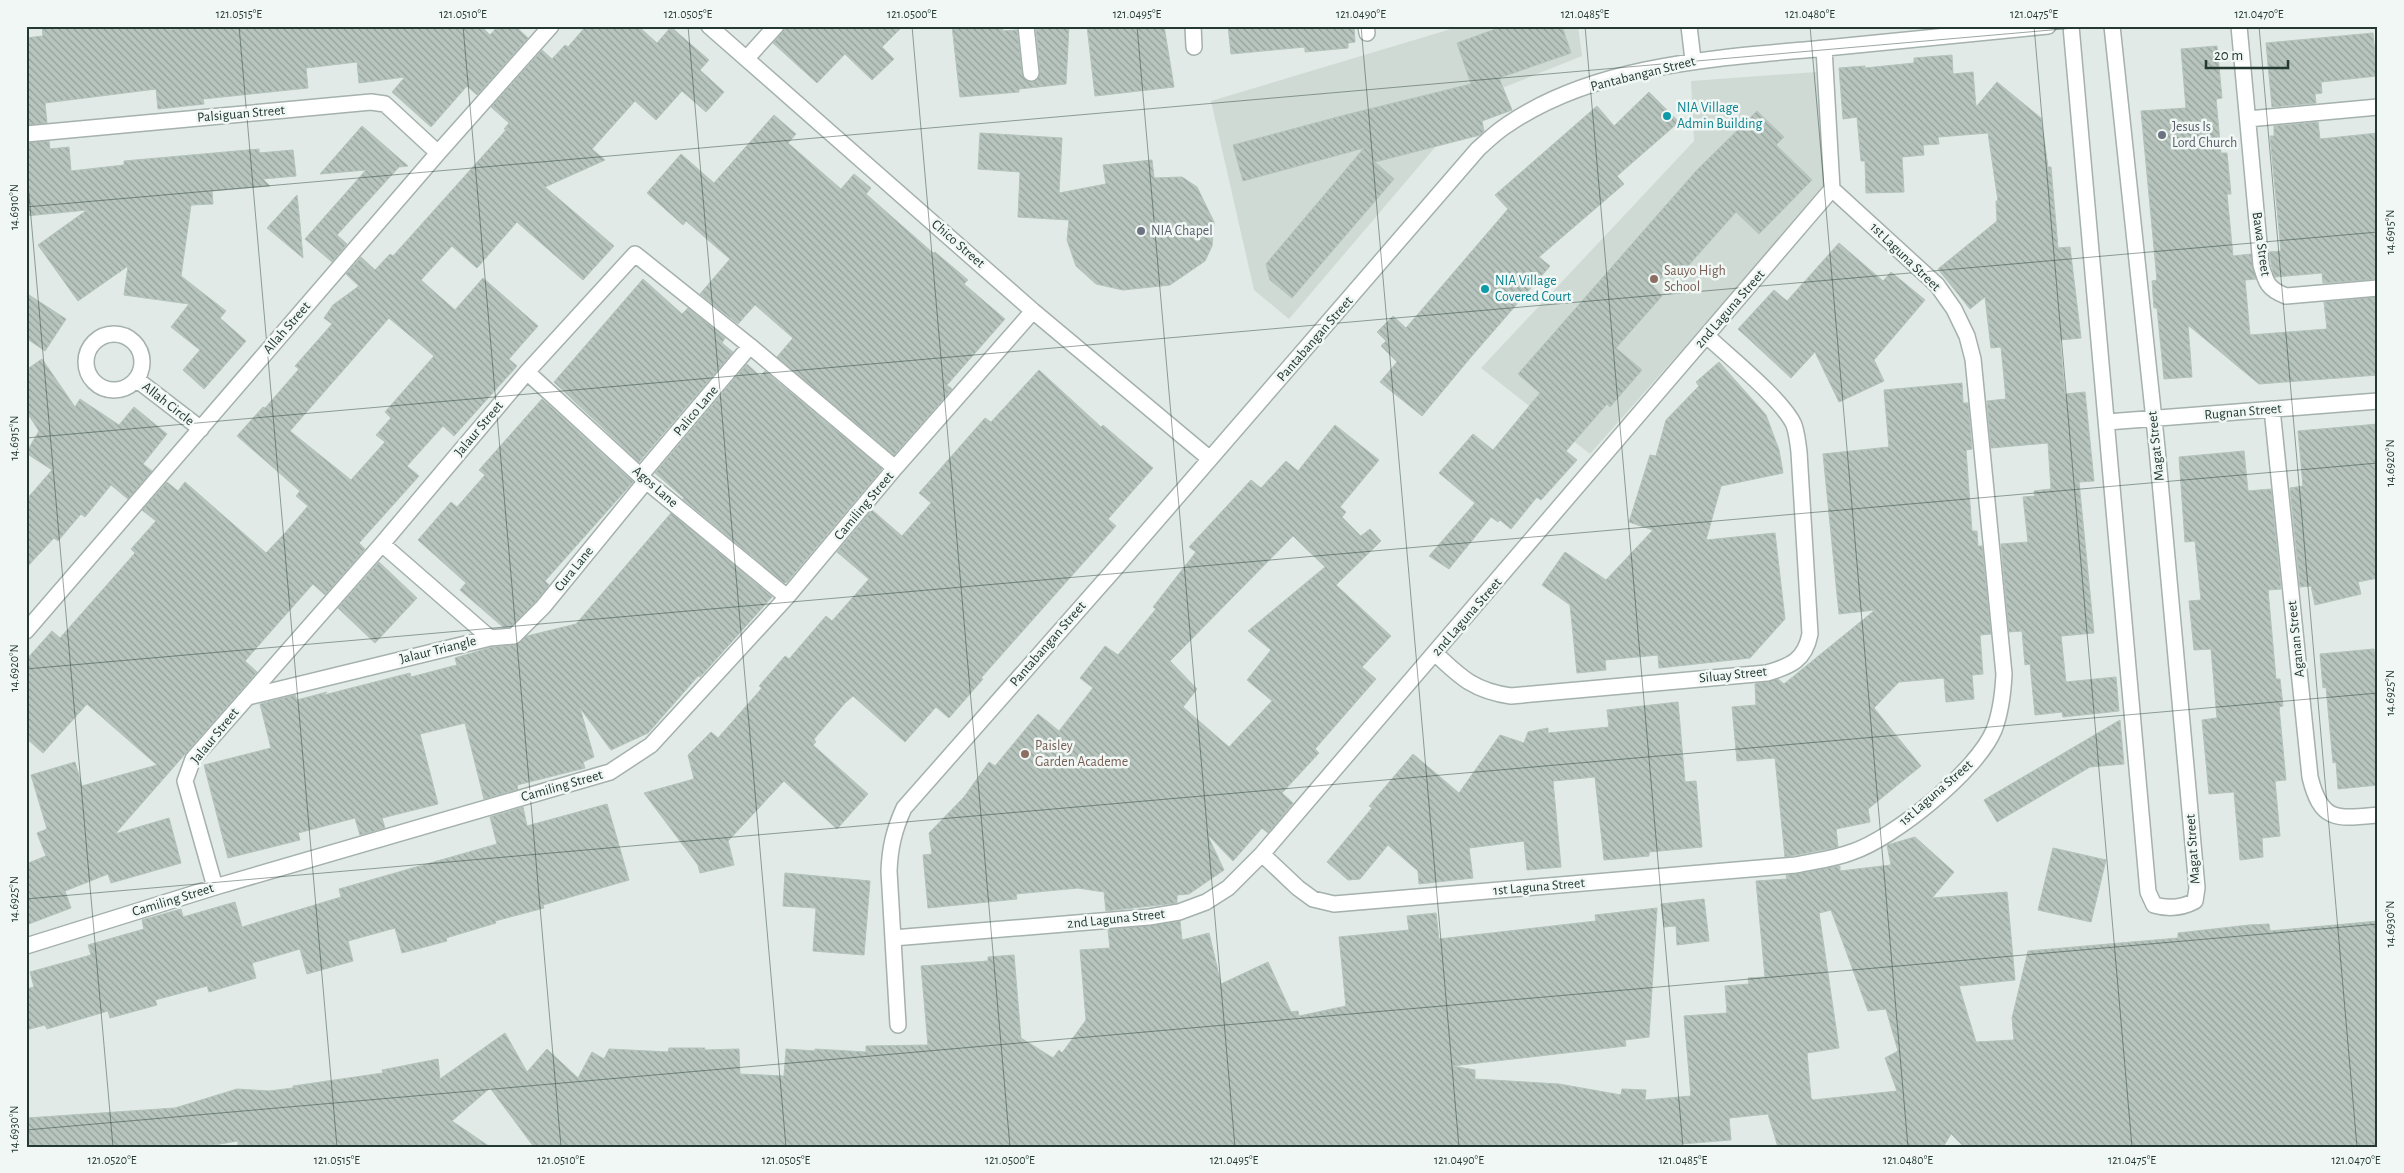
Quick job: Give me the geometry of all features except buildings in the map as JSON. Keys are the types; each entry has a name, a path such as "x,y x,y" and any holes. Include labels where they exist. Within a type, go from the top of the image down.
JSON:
{"street":[{"name":"Allah Street","path":"26,631 438,152 551,26"},
{"name":"Chico Street","path":"709,26 1034,311 1210,459"},
{"path":"747,58 776,26"},
{"path":"1026,26 1031,72"},
{"path":"1193,26 1194,47"},
{"path":"1689,26 1693,60"},
{"name":"Pantabangan Street","path":"898,1025 889,871 890,846 894,830 904,808 1210,459 1478,149 1506,126 1536,108 1585,88 1631,74 1693,60 2048,26"},
{"name":"Magat Street","path":"2071,26 2148,892 2154,905 2164,908 2186,906 2194,901 2197,888 2154,419 2112,26"},
{"name":"Bawa Street","path":"2238,26 2261,264 2266,281 2273,291 2286,296 2378,288"},
{"path":"1824,48 1832,189"},
{"name":"Palsiguan Street","path":"26,134 371,102 385,104 438,152"},
{"path":"2248,119 2378,107"},
{"name":"2nd Laguna Street","path":"893,938 1149,917 1179,912 1206,902 1228,888 1262,854 1436,654 1832,189"},
{"name":"1st Laguna Street","path":"1262,854 1298,888 1313,899 1334,904 1796,864 1852,853 1873,844 1913,816 1976,758 1993,732 2002,703 2004,674 1974,359 1967,336 1954,309 1937,285 1832,189"},
{"name":"Jalaur Street","path":"215,887 185,781 193,759 382,544 527,372 635,254 750,346 895,468"},
{"name":"Camiling Street","path":"26,946 215,887 610,772 650,745 788,597 895,468 1034,311"},
{"name":"Siluay Street","path":"1436,654 1472,685 1491,693 1511,696 1767,672 1786,668 1800,659 1808,646 1810,634 1799,452 1793,425 1785,411 1773,398 1707,336"},
{"name":"Palico Lane","path":"644,478 750,346"},
{"name":"Agos Lane","path":"527,372 644,478 788,597"},
{"name":"Allah Circle","path":"136,379 200,429"},
{"name":"Rugnan Street","path":"2107,422 2378,401"},
{"name":"Aganan Street","path":"2272,409 2310,777 2315,797 2322,809 2338,816 2378,815"},
{"name":"Cura Lane","path":"490,638 514,636 543,607 644,478"},
{"name":"Jalaur Triangle","path":"382,544 490,638"},
{"name":"Jalaur Triangle","path":"248,697 490,638"}],"shaded area":[{"path":"1461,26 1578,26 1582,56 1477,98 1289,319 1254,290 1211,101"},
{"name":"Sauyo High School","path":"1816,72 1823,190 1590,454 1481,368 1694,141 1691,81"}],"place":[{"name":"NIA Village Admin Building","path":"1667,116"},
{"name":"Jesus Is Lord Church","path":"2162,135"},
{"name":"NIA Chapel","path":"1141,231"},
{"name":"Sauyo High School","path":"1654,279"},
{"name":"NIA Village Covered Court","path":"1485,289"},
{"name":"Paisley Garden Academe","path":"1025,754"}]}
